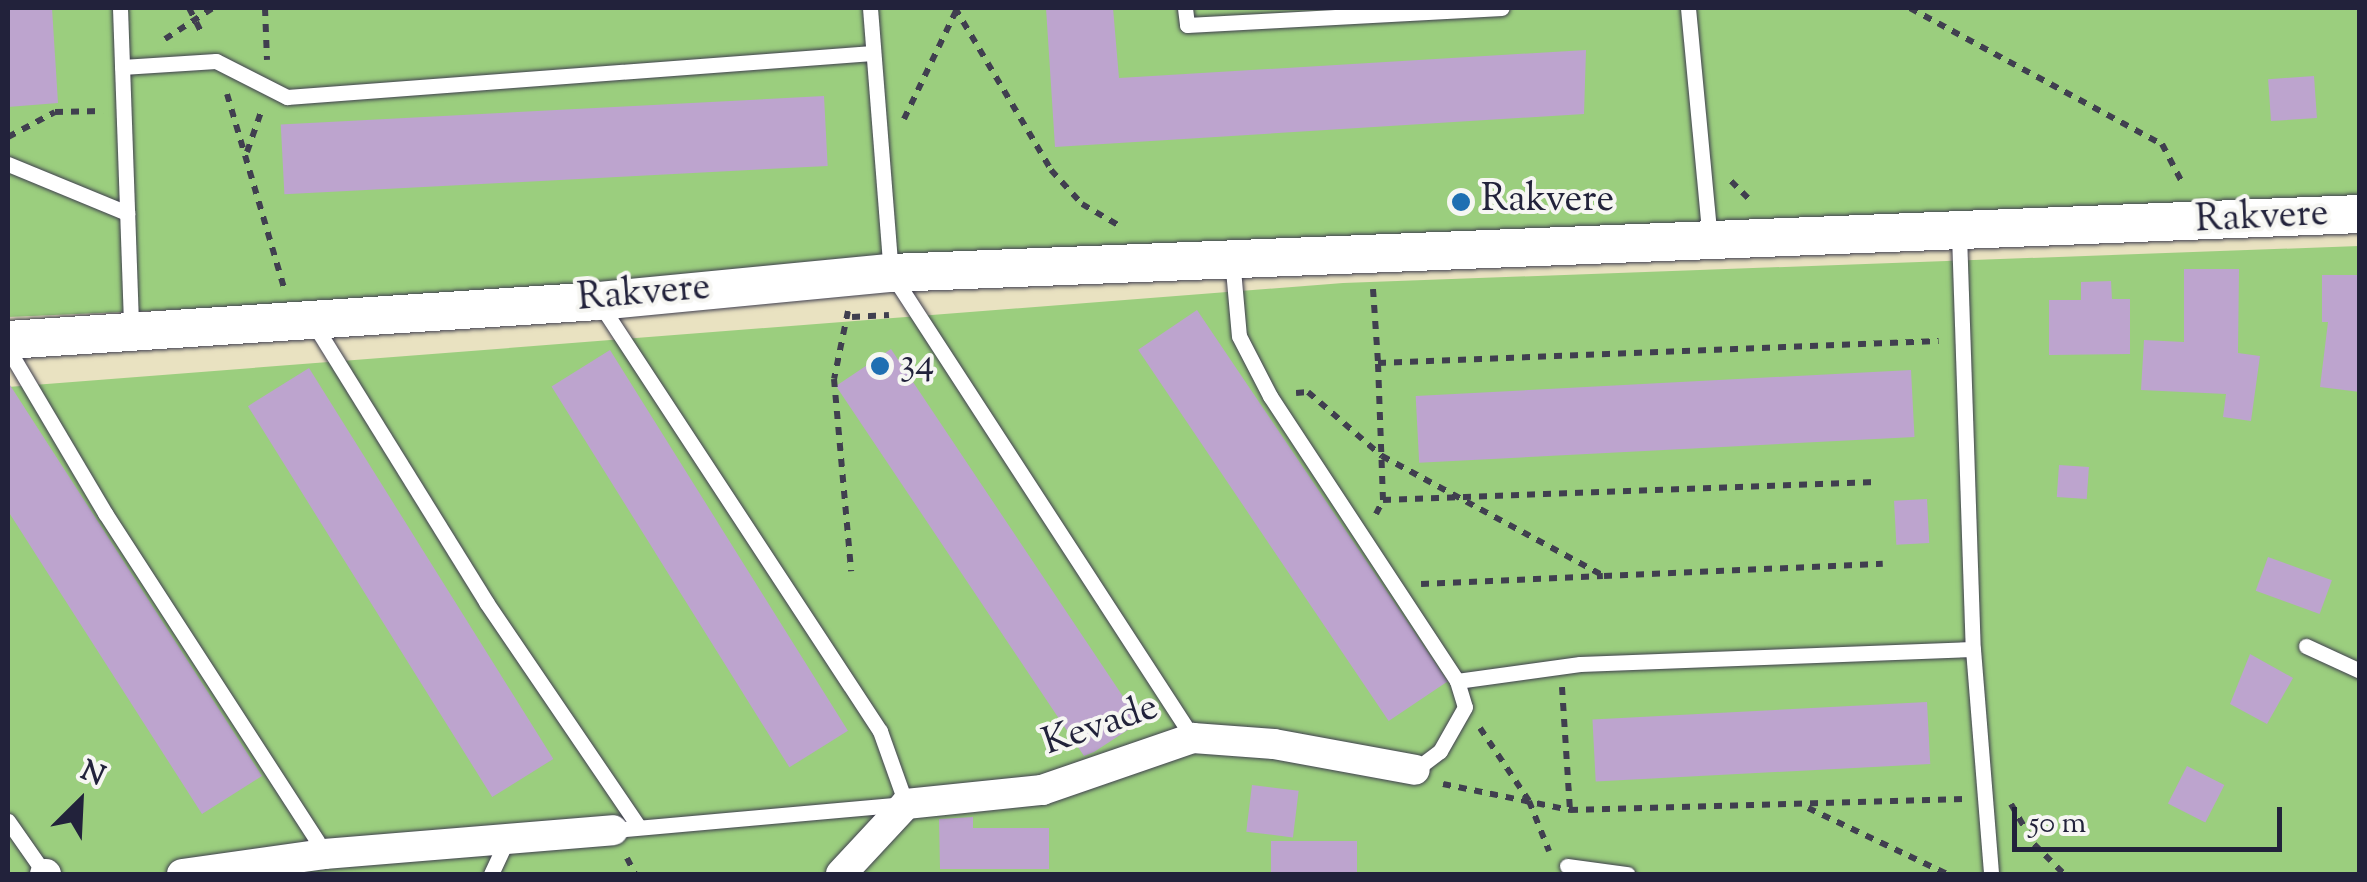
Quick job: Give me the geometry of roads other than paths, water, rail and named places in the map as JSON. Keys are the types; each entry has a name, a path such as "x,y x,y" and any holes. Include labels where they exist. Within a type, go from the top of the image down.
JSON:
{"street":[{"name":"Rakvere","path":"8,340 598,300 890,273 1710,240 1960,234 2360,214"},
{"name":"Kevade","path":"906,804 1042,790 1193,738 1274,744 1415,770"},
{"path":"841,874 906,804"},
{"path":"182,874 626,828"}],"lane":[{"path":"120,8 131,330"},
{"path":"870,8 886,158 890,273 921,314 1193,738"},
{"path":"1185,8 1187,25 1502,8"},
{"path":"1688,8 1710,240"},
{"path":"122,66 216,62 287,97 872,53"},
{"path":"8,164 127,213"},
{"path":"1960,234 1973,649 1986,764 1991,874"},
{"path":"1232,258 1238,336 1270,396 1362,541 1397,585 1457,681 1465,706 1440,751 1415,770"},
{"path":"301,318 486,602 626,828 906,804 880,732 598,300"},
{"path":"8,348 105,513 317,841"},
{"path":"2306,646 2360,671"},
{"path":"1457,681 1561,666 1973,649"},
{"path":"8,820 45,874"},
{"path":"491,874 508,838"},
{"path":"1567,866 1627,874"}],"place":[{"name":"Rakvere","path":"1461,202"},
{"name":"34","path":"880,366"}]}
